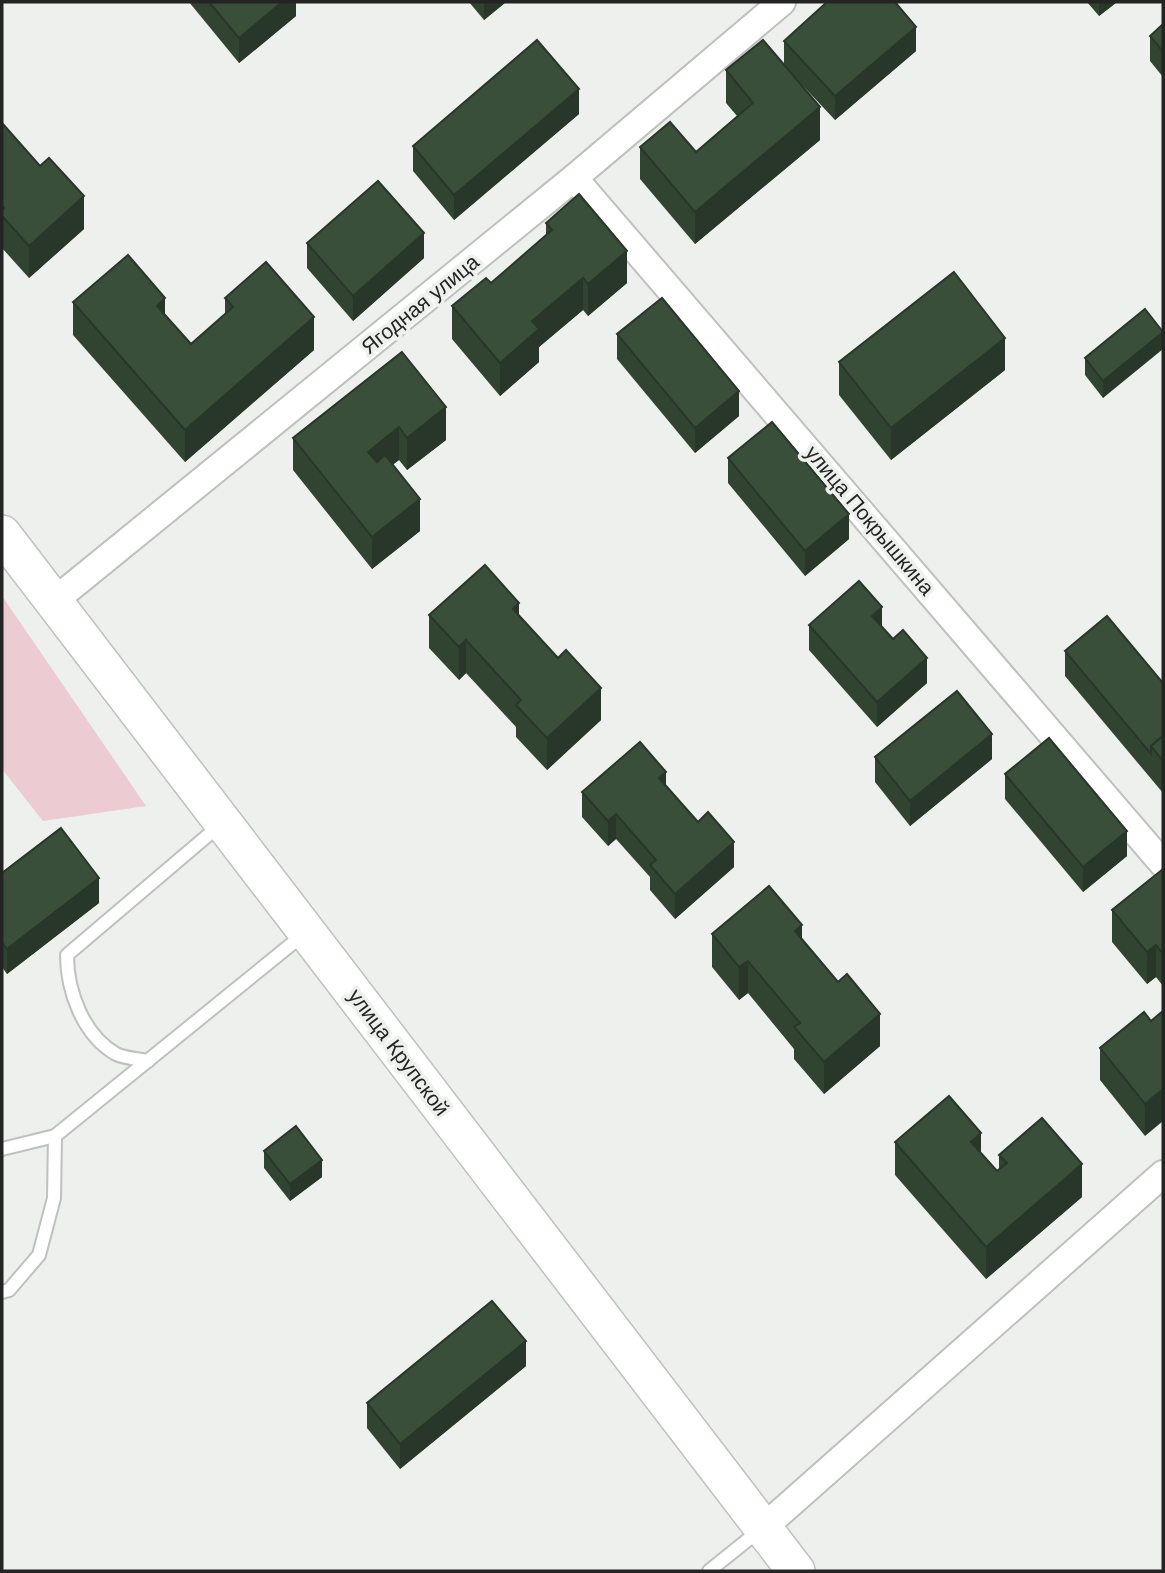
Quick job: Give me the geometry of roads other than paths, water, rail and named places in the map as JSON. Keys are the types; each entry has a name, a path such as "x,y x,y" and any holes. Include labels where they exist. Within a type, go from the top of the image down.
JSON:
{"street":[{"name":"Ягодная улица","path":"54,601 574,178 782,2"},
{"name":"улица Покрышкина","path":"574,178 1163,864"},
{"name":"улица Крупской","path":"2,534 796,1571"},
{"path":"763,1528 1163,1174"}],"lane":[{"path":"148,1061 116,1054 87,1026 67,981 67,956 223,822"},
{"path":"2,1149 55,1136 307,931"},
{"path":"2,1292 9,1290 39,1255 54,1198 55,1136"},
{"path":"709,1571 763,1528"}]}
